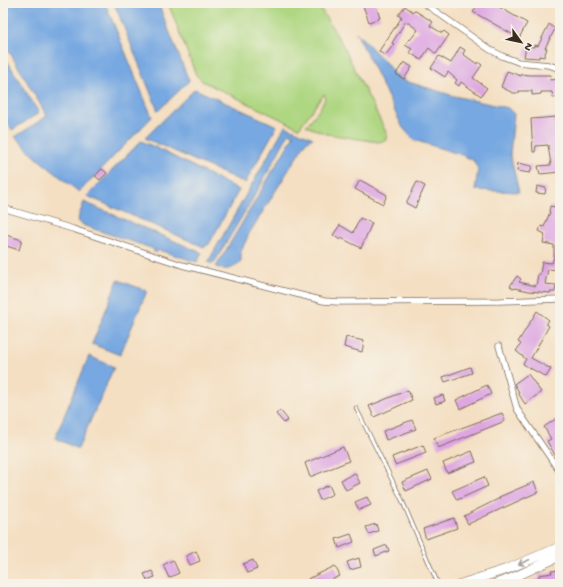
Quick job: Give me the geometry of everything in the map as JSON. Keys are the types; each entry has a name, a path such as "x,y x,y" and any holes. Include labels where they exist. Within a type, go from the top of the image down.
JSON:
{"main road":[{"path":"461,584 507,569 560,547"},
{"path":"495,584 510,579 560,556"}],"street":[{"path":"424,3 489,49 502,56 518,62 549,65 560,70"},
{"path":"3,208 74,229 182,265 324,301 560,300"},
{"path":"499,346 517,409 560,472"}],"lane":[{"path":"356,408 402,500 438,584"}],"green space":[{"path":"168,3 317,3 341,42 385,130 387,136 385,141 378,142 327,134 306,126 319,110 325,99 324,94 299,128 202,81 196,75"}],"water":[{"path":"3,3 105,3 152,117 79,192 38,159 15,137 47,116 3,41"},
{"path":"114,3 158,3 189,81 158,111"},
{"path":"356,32 386,63 394,74 405,81 454,96 508,108 514,114 510,154 519,192 475,190 478,169 473,160 462,155 414,140 403,128"},
{"path":"3,54 39,113 12,130 3,116"},
{"path":"195,89 277,126 245,183 145,138"},
{"path":"285,126 313,138 306,142 250,232 241,251 241,261 230,269 216,267 294,135 289,133 259,188 213,264 208,262"},
{"path":"141,141 239,190 209,244 204,247 87,196"},
{"path":"84,202 202,253 197,262 158,250 156,253 153,251 154,249 85,226 78,221"},
{"path":"118,280 147,291 120,355 92,344"},
{"path":"89,356 114,367 78,449 55,438"}],"building":[{"path":"362,3 375,3 380,18 369,22"},
{"path":"479,3 492,3 527,23 519,38 473,12"},
{"path":"405,6 413,12 414,10 433,22 430,26 442,33 444,31 449,35 436,54 429,48 421,60 409,52 412,49 405,45 418,30 406,21 392,43 394,44 385,56 379,51 402,17 398,15"},
{"path":"549,24 555,29 545,48 547,48 544,57 524,57 526,46 538,46"},
{"path":"460,47 465,50 463,54 477,64 478,62 482,65 473,78 487,88 481,96 461,82 459,86 455,83 457,80 448,72 445,77 431,68 439,56 451,63"},
{"path":"404,62 412,67 404,79 396,74"},
{"path":"507,71 521,76 521,74 551,75 550,80 560,79 560,97 553,98 552,92 541,92 541,94 532,95 532,91 519,91 519,93 513,93 501,87"},
{"path":"556,117 558,149 560,149 560,172 540,174 538,166 551,165 548,145 536,146 535,152 533,152 531,119"},
{"path":"518,163 532,166 530,173 517,171"},
{"path":"102,169 107,173 100,180 95,176"},
{"path":"360,180 387,195 383,204 355,189"},
{"path":"417,182 425,186 415,208 406,203"},
{"path":"537,186 546,188 545,194 536,193"},
{"path":"550,206 560,208 560,270 548,269 545,284 556,285 555,292 550,293 514,289 510,286 517,276 521,279 519,282 536,286 542,262 552,263 554,257 554,245 543,243 545,234 539,231 541,226 544,227 550,212"},
{"path":"360,218 372,223 361,248 341,238 340,240 333,235 340,225 353,233"},
{"path":"6,235 22,240 19,250 3,245"},
{"path":"537,311 549,320 546,324 549,326 531,358 551,369 546,377 523,364 526,359 516,351 521,344 518,342"},
{"path":"346,337 364,341 362,352 344,347"},
{"path":"470,367 472,373 445,382 443,377"},
{"path":"528,374 541,392 525,404 514,384"},
{"path":"487,385 491,394 460,409 456,400"},
{"path":"408,390 412,400 374,417 369,406"},
{"path":"443,395 445,401 436,404 434,398"},
{"path":"280,410 288,420 284,423 276,414"},
{"path":"502,413 505,421 438,448 434,438"},
{"path":"560,416 560,454 556,457 547,441 551,439 544,427"},
{"path":"412,420 416,429 386,440 383,431"},
{"path":"423,445 426,453 395,465 392,457"},
{"path":"343,447 349,461 310,477 305,463"},
{"path":"472,451 476,462 447,473 443,463"},
{"path":"428,471 432,479 406,491 402,482"},
{"path":"355,473 360,483 346,490 341,480"},
{"path":"484,477 488,486 457,500 452,491"},
{"path":"534,482 538,492 468,524 464,516 500,498 499,497"},
{"path":"329,485 333,494 320,500 316,491"},
{"path":"367,497 371,505 359,510 355,502"},
{"path":"454,518 457,528 426,539 423,529"},
{"path":"376,524 378,531 369,534 366,527"},
{"path":"351,534 354,542 339,548 336,539"},
{"path":"387,545 389,551 376,556 374,550"},
{"path":"196,551 200,561 190,565 186,556"},
{"path":"359,558 361,567 350,570 347,562"},
{"path":"173,560 179,573 169,578 163,565"},
{"path":"253,560 257,569 247,573 243,564"},
{"path":"335,566 340,576 322,584 310,584 308,579"},
{"path":"560,570 560,584 529,584 528,582 539,579 539,575"},
{"path":"152,571 155,577 147,580 144,574"}]}
